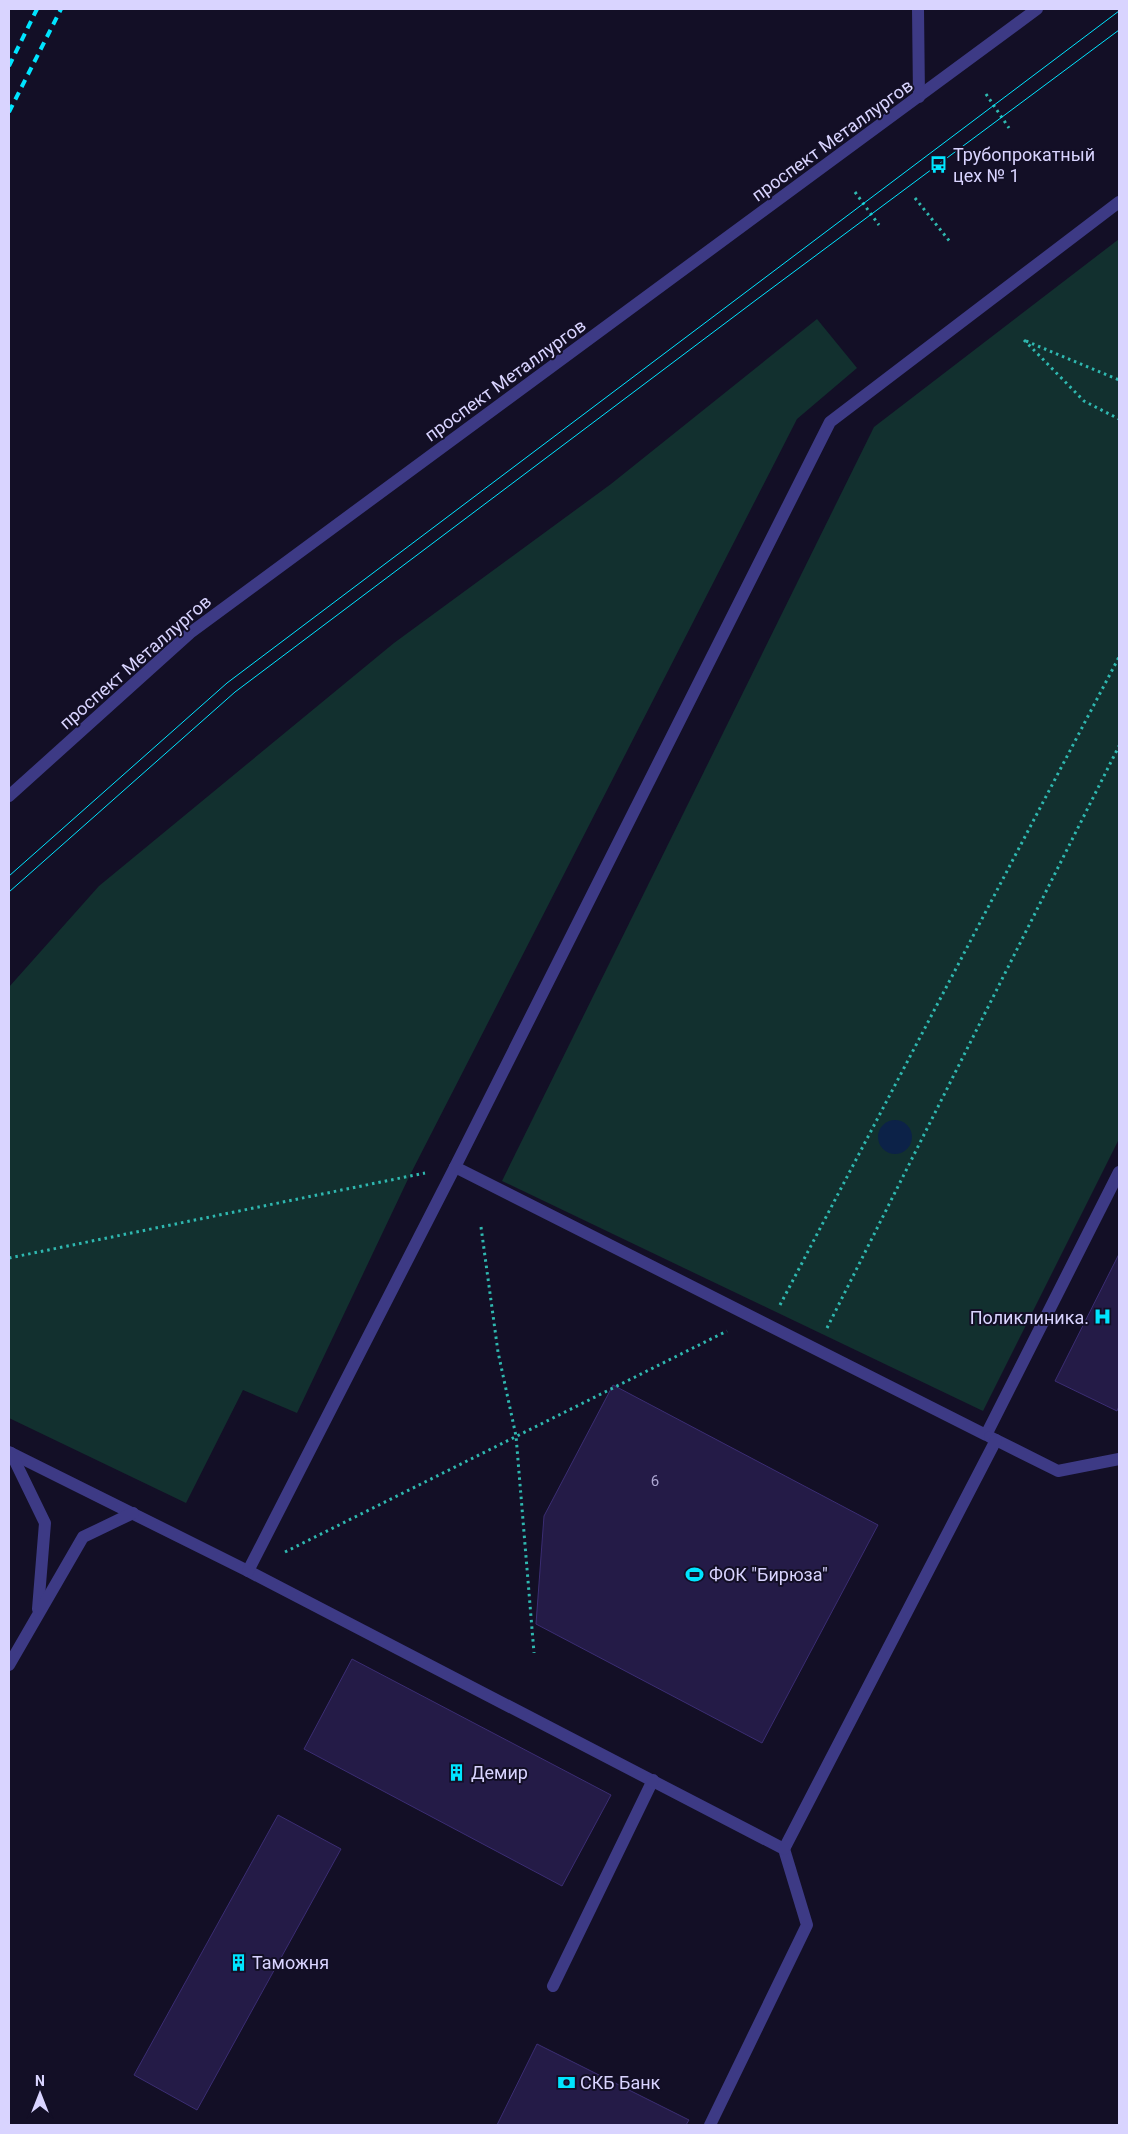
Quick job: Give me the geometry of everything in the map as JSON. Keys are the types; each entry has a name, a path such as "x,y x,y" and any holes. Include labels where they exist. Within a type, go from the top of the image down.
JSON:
{"street":[{"path":"918,9 919,97"},
{"name":"проспект Металлургов","path":"9,796 190,633 1037,9"},
{"path":"248,1571 455,1167 830,422 1119,202"},
{"path":"455,1167 1058,1472 1119,1459"},
{"path":"710,2125 807,1925 784,1849 991,1438 1119,1172"},
{"path":"10,1452 248,1571 784,1849"},
{"path":"10,1452 45,1523 38,1614"},
{"path":"9,1665 83,1537 133,1513"},
{"path":"553,1986 653,1780"}],"path":[{"path":"986,94 1009,128"},
{"path":"855,192 880,225"},
{"path":"915,198 951,243"},
{"path":"1119,380 1024,340 1084,400 1119,419"},
{"path":"282,1553 780,1306 1119,657"},
{"path":"827,1329 1119,746"},
{"path":"9,1258 455,1167"},
{"path":"481,1227 498,1352 516,1436 534,1653"}],"green space":[{"path":"1119,239 1119,1139 983,1411 502,1181 874,427"},
{"path":"817,319 857,368 797,419 409,1177 297,1413 243,1390 186,1503 9,1418 9,987 99,886 394,643 611,484"}],"water":[{"path":"895,1120 902,1121 907,1125 911,1130 911,1144 907,1149 902,1153 895,1154 888,1153 883,1149 879,1144 878,1137 879,1130 883,1125 888,1121"}],"building":[{"name":"Поликлиника.","path":"1119,1254 1119,1406 1117,1411 1055,1381"},
{"name":"ФОК \"Бирюза\"","path":"613,1385 878,1525 762,1743 536,1624 544,1516"},
{"name":"Демир","path":"352,1659 611,1795 562,1886 304,1749"},
{"name":"Таможня","path":"278,1815 341,1849 197,2110 134,2075"},
{"name":"СКБ Банк","path":"537,2044 689,2120 686,2125 497,2125"}],"tram line":[{"path":"9,876 227,683 1119,11"},
{"path":"9,892 235,692 1119,30"}],"railway":[{"path":"9,66 37,9"},
{"path":"9,112 61,9"}],"place":[{"name":"Трубопрокатный цех № 1","path":"939,164"},
{"name":"Поликлиника.","path":"1103,1317"},
{"name":"ФОК \"Бирюза\"","path":"695,1574"},
{"name":"Демир","path":"457,1772"},
{"name":"Таможня","path":"238,1962"},
{"name":"СКБ Банк","path":"566,2082"}]}
